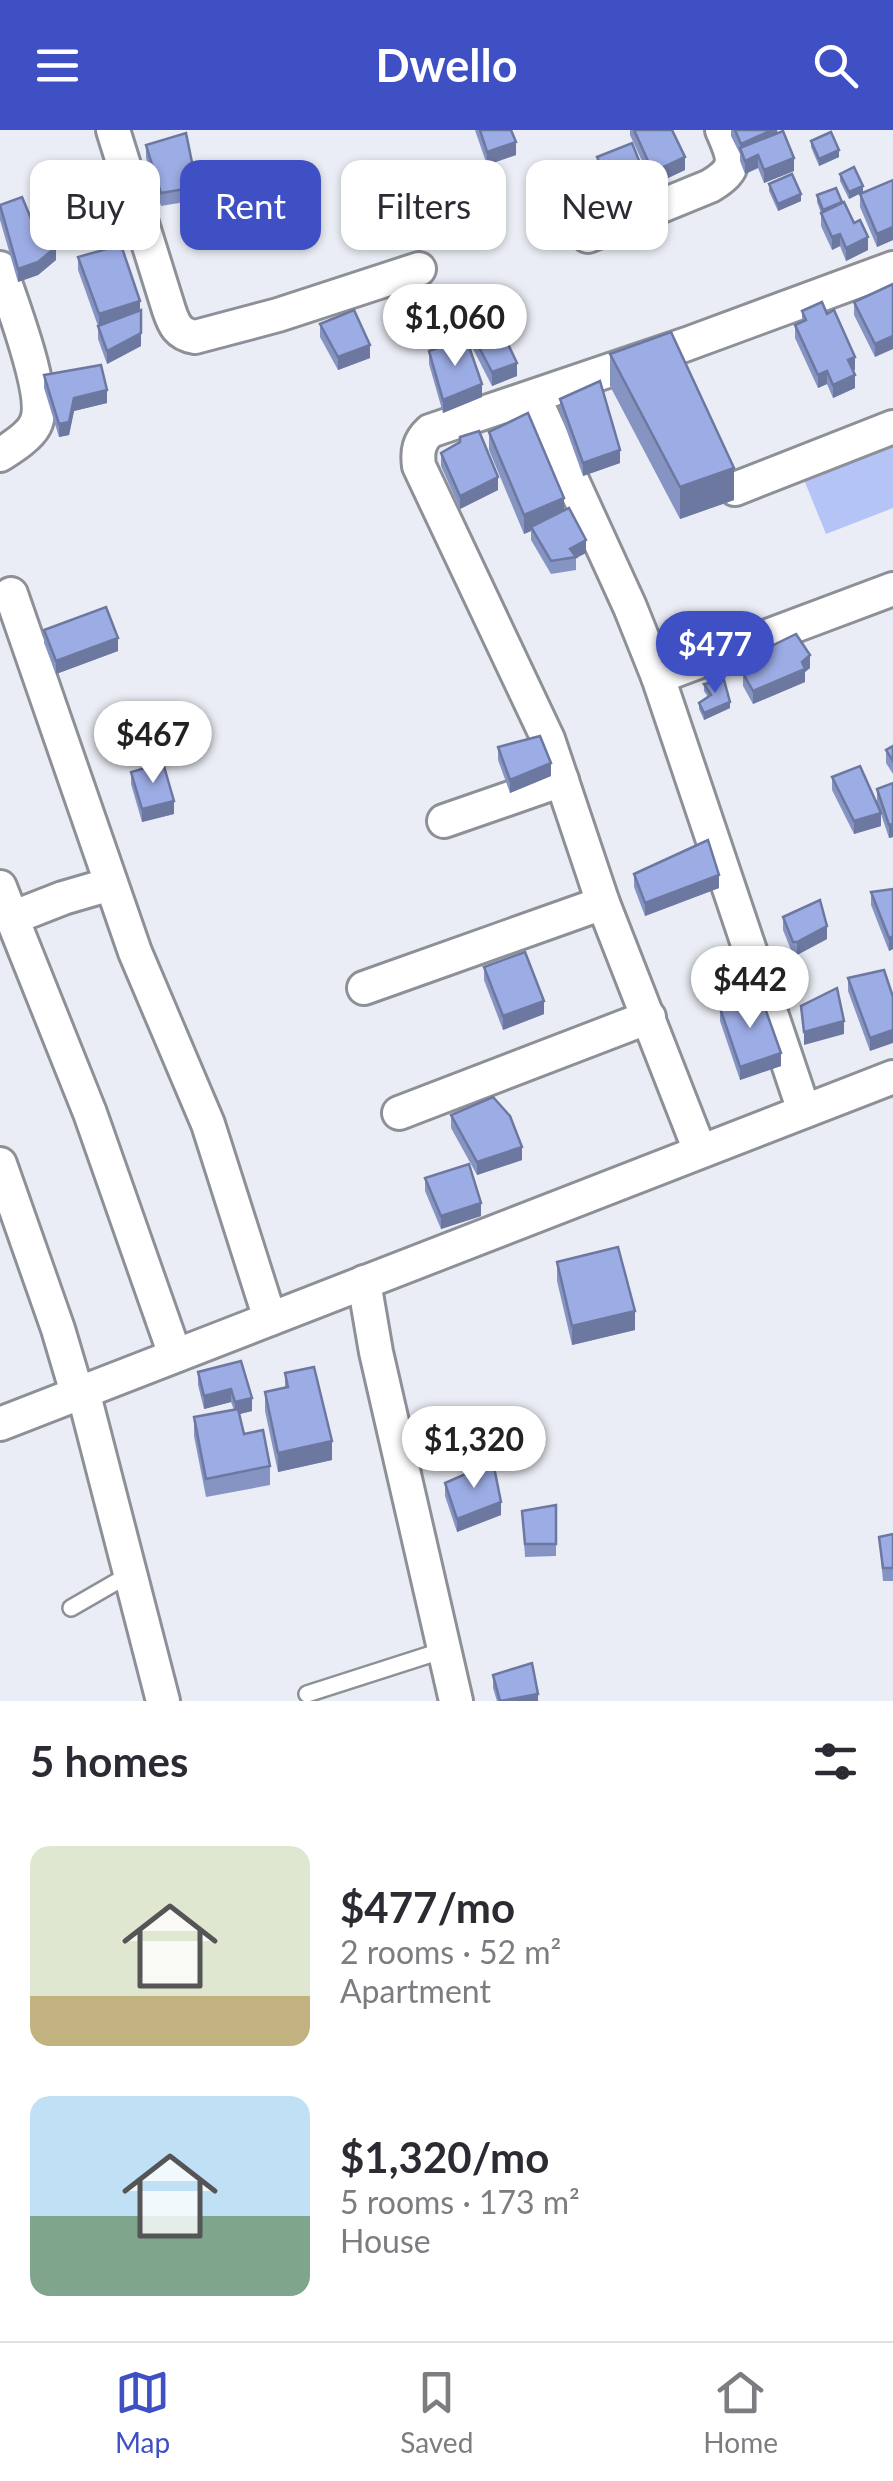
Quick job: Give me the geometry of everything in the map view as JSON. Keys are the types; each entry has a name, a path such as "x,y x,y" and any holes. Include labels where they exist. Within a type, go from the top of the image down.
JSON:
{"street":[{"path":"113,130 168,310 176,328 186,335 195,337 278,316 419,269"},
{"path":"668,203 725,177 732,165 732,154 722,130"},
{"path":"0,268 35,378 40,408 35,426 0,455"},
{"path":"700,1151 603,903 548,739 417,454 430,431 687,344 893,268"},
{"path":"534,397 658,676 804,1111"},
{"path":"735,488 893,427"},
{"path":"658,676 893,588"},
{"path":"11,594 135,952 208,1124 270,1319"},
{"path":"444,821 562,780"},
{"path":"12,918 111,884"},
{"path":"0,887 90,1113 174,1355"},
{"path":"364,988 603,903"},
{"path":"399,1114 649,1018"},
{"path":"0,1424 893,1077"},
{"path":"0,1164 80,1392 163,1701"},
{"path":"364,1282 376,1352 456,1701"}],"lane":[{"path":"71,1608 130,1574"},
{"path":"307,1694 444,1650"}],"shaded area":[{"path":"893,439 893,508 826,534 802,475"}],"building":[{"path":"480,130 511,130 516,142 487,152"},
{"path":"634,130 672,130 685,157 668,165 668,160 648,160"},
{"path":"735,130 772,130 741,144"},
{"path":"783,131 794,158 764,170 758,155 745,161 740,148"},
{"path":"831,132 839,150 819,159 811,141"},
{"path":"186,133 192,160 180,160 180,190 161,193 160,160 151,160 146,145"},
{"path":"632,143 639,160 598,160 597,157"},
{"path":"854,167 863,186 849,192 840,174"},
{"path":"792,174 801,194 778,204 769,184"},
{"path":"893,180 893,227 877,234 860,194"},
{"path":"836,188 842,202 823,210 817,195"},
{"path":"22,197 30,216 30,250 52,250 38,262 18,269 0,205"},
{"path":"844,202 854,223 860,220 868,237 846,248 840,234 832,237 821,213"},
{"path":"103,250 123,250 140,301 99,314 78,257"},
{"path":"893,284 893,336 875,344 854,302"},
{"path":"822,302 827,314 834,310 855,357 848,360 855,375 833,385 827,371 818,375 795,325 806,320 802,311"},
{"path":"141,310 141,333 107,351 98,326"},
{"path":"354,310 370,345 338,357 320,324"},
{"path":"498,323 517,363 492,372 471,332"},
{"path":"671,332 734,468 680,487 610,354"},
{"path":"466,338 482,384 443,400 429,351"},
{"path":"101,365 107,390 74,398 69,422 59,424 44,375"},
{"path":"600,381 620,450 583,463 560,399"},
{"path":"528,413 564,498 524,515 489,432"},
{"path":"479,431 498,477 460,496 441,453 460,442 460,437"},
{"path":"569,508 586,540 570,549 576,557 551,561 531,527"},
{"path":"106,607 118,638 56,661 44,630"},
{"path":"796,634 810,655 802,662 805,669 753,691 743,673 758,660 755,654"},
{"path":"724,680 730,702 704,713 699,703 711,695 704,684"},
{"path":"540,736 551,763 510,780 498,747"},
{"path":"163,763 174,801 142,809 131,772"},
{"path":"860,766 881,813 854,821 832,777"},
{"path":"893,783 893,824 889,825 877,789"},
{"path":"708,840 719,875 645,903 634,874"},
{"path":"893,889 893,936 889,938 871,892"},
{"path":"820,900 827,926 793,942 783,917"},
{"path":"525,952 544,1001 503,1016 484,967"},
{"path":"884,970 893,997 893,1030 870,1038 848,978"},
{"path":"837,988 844,1021 804,1032 801,1006"},
{"path":"760,994 781,1053 740,1067 720,1008"},
{"path":"493,1097 510,1116 522,1147 477,1162 451,1115"},
{"path":"469,1164 481,1203 441,1216 425,1178"},
{"path":"618,1247 635,1311 572,1326 557,1262"},
{"path":"241,1361 252,1398 235,1402 231,1389 204,1396 198,1372"},
{"path":"314,1367 332,1441 278,1453 265,1392 288,1387 285,1373"},
{"path":"238,1409 244,1434 263,1430 270,1466 206,1479 194,1417"},
{"path":"493,1462 501,1502 457,1519 445,1483"},
{"path":"556,1505 556,1544 525,1544 522,1511"},
{"path":"893,1534 893,1568 883,1568 879,1537"},
{"path":"532,1663 538,1694 500,1701 493,1675"}]}
